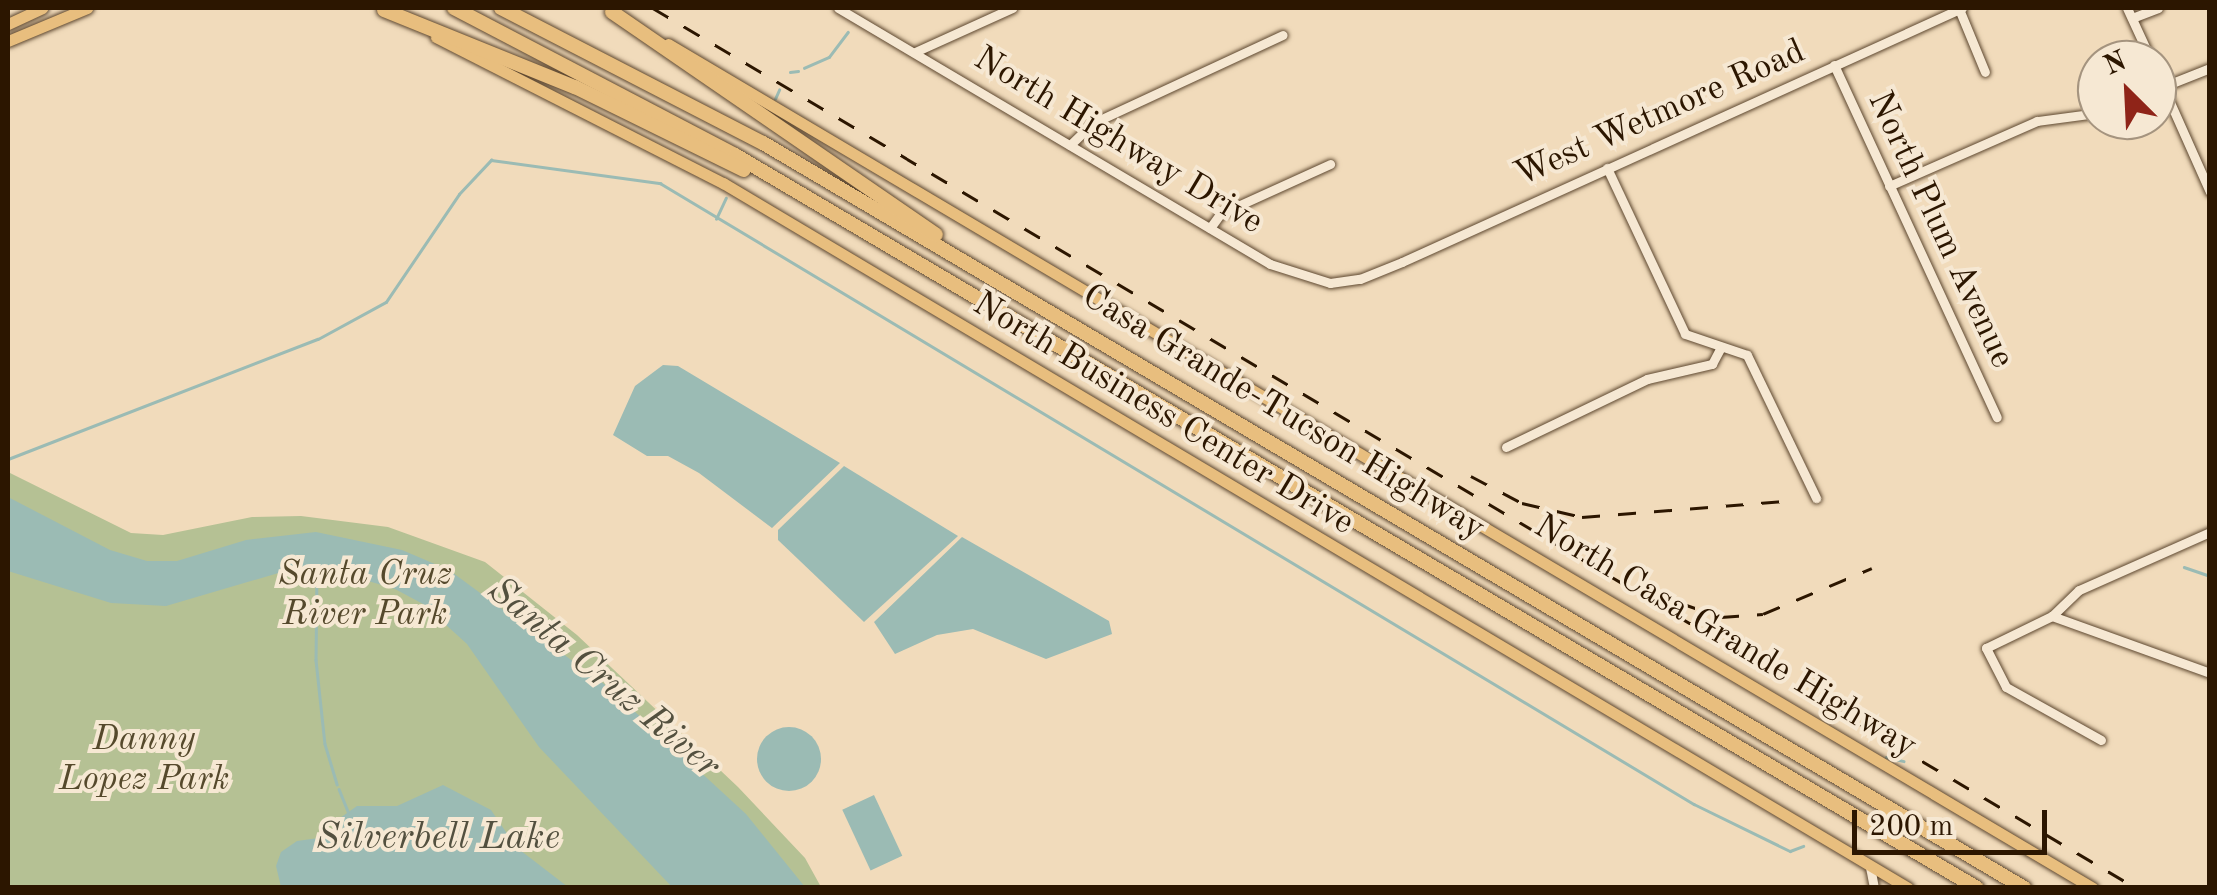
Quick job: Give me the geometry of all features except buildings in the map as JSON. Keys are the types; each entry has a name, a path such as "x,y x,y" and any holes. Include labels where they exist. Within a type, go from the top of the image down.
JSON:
{"highway":[{"name":"Casa Grande-Tucson Highway","path":"454,8 652,109 843,219 1977,888"},
{"name":"Casa Grande-Tucson Highway","path":"501,8 656,84 1010,286 2024,888"},
{"path":"381,9 575,87 843,219"},
{"path":"608,10 1010,286"}],"main road":[{"path":"8,24 42,8"},
{"path":"8,41 87,8"},
{"name":"North Business Center Drive","path":"381,9 723,183 1904,888"},
{"name":"North Casa Grande Highway","path":"608,10 2093,888"}],"street":[{"name":"North Highway Drive","path":"838,8 1210,228 1308,280 1339,282 1380,272"},
{"path":"915,52 1012,8"},
{"path":"1961,8 1985,72"},
{"name":"West Wetmore Road","path":"1380,272 1961,8"},
{"path":"2126,8 2142,40"},
{"path":"2132,18 2158,8"},
{"path":"1070,145 1093,123 1284,35"},
{"name":"North Plum Avenue","path":"1834,66 1996,418"},
{"path":"2177,81 2210,68"},
{"path":"1889,186 2037,121 2077,116"},
{"path":"2177,123 2210,192"},
{"path":"2198,166 2210,160"},
{"path":"1210,228 1220,214 1330,164"},
{"path":"1607,168 1685,334 1747,355 1816,498"},
{"path":"1506,447 1646,379 1712,364 1722,347"},
{"path":"2101,740 2006,686 1986,648 2052,616 2079,590 2210,532"},
{"path":"2052,616 2210,673"},
{"path":"1869,864 1874,888"}],"green space":[{"path":"8,472 131,533 163,535 252,517 301,516 388,527 485,562 577,635 738,787 805,858 821,887 8,887"}],"water":[{"path":"663,365 678,366 840,463 772,528 699,473 668,456 647,456 613,435 635,386"},
{"path":"844,466 958,536 864,622 778,540 778,530"},
{"path":"8,497 110,550 147,561 177,561 246,540 316,532 402,550 449,570 608,687 746,814 805,887 672,887 539,747 467,644 423,604 395,589 345,574 292,569 166,606 111,603 8,571"},
{"path":"962,537 1109,621 1112,634 1046,659 973,629 937,635 895,654 874,622"},
{"path":"789,727 811,737 821,759 811,781 789,791 767,781 757,759 767,737"},
{"name":"Silverbell Lake","path":"443,785 491,810 516,847 568,887 281,887 276,866 281,852 297,841 333,836 340,818 357,806 397,806"},
{"path":"874,795 902,856 871,871 842,810"}],"waterway":[{"path":"804,68 829,57 848,32"},
{"path":"790,72 798,71"},
{"path":"775,99 779,90"},
{"path":"8,459 318,339 386,302 459,194 491,160 660,183 1694,804 1790,851 1803,846"},
{"path":"716,219 726,198"},
{"path":"2184,567 2210,576"},
{"path":"317,568 316,660 325,744 337,784"},
{"path":"1886,757 1904,761"},
{"path":"339,789 348,811"}],"railway":[{"path":"653,8 2136,888"},
{"path":"1471,476 1522,503 1582,517 1787,501"},
{"path":"1678,602 1721,617 1763,614 1872,568"}],"park label":[{"name":"Santa Cruz River Park","path":"365,595"},
{"name":"Danny Lopez Park","path":"144,760"}],"water label":[{"name":"Santa Cruz River","path":"603,679"}]}
